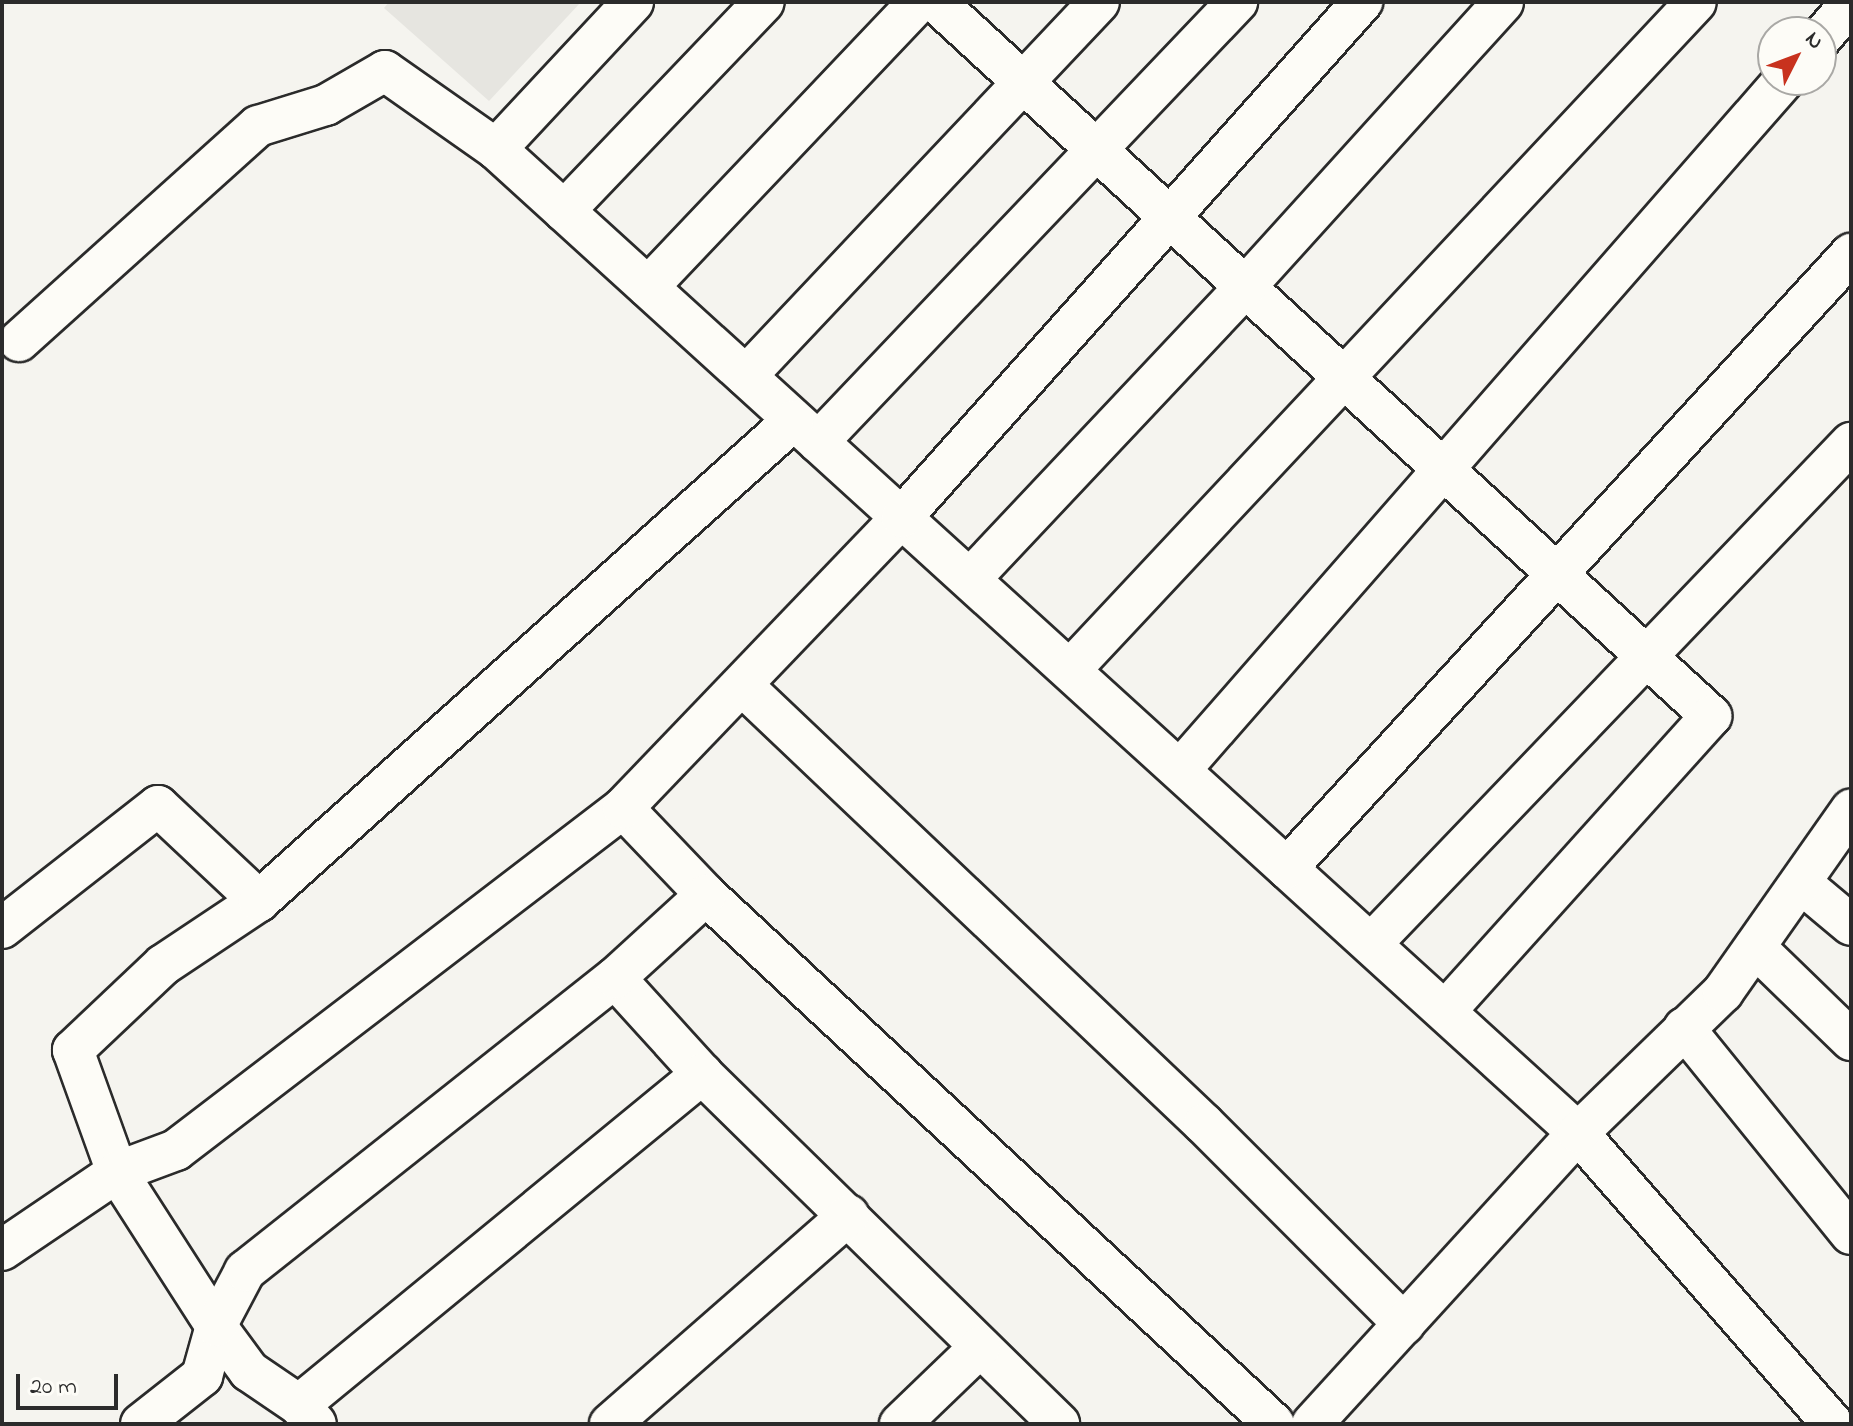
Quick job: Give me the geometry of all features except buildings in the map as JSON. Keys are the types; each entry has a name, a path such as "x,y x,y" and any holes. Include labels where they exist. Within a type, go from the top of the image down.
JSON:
{"street":[{"path":"496,149 633,2"},
{"path":"564,211 764,2"},
{"path":"648,287 918,2"},
{"path":"936,2 1711,716 1445,1011"},
{"path":"746,376 1099,2"},
{"path":"702,1074 308,1414 249,1371 216,1326 117,1172 73,1050 163,965 259,901 806,431 1096,148 1237,2"},
{"path":"2,1250 117,1172 176,1150 623,808 679,744 744,687 902,517 1167,215 1362,2"},
{"path":"970,579 1245,287 1503,2"},
{"path":"1070,670 1696,2"},
{"path":"1837,19 1851,3"},
{"path":"19,341 258,126 326,105 385,71 496,149 1578,1133 1833,1424"},
{"path":"1180,770 1770,96"},
{"path":"1287,868 1851,254"},
{"path":"1371,944 1851,443"},
{"path":"744,687 1204,1124 1404,1324"},
{"path":"2,928 158,806 259,901"},
{"path":"623,808 706,895 1274,1424"},
{"path":"1312,1424 1578,1133 1723,992 1851,810"},
{"path":"1801,883 1851,925"},
{"path":"141,1424 202,1376 216,1326 245,1271 615,978 706,895"},
{"path":"1755,947 1851,1040"},
{"path":"615,978 702,1074 1059,1424"},
{"path":"1684,1028 1851,1234"},
{"path":"610,1424 849,1215"},
{"path":"900,1424 980,1347"}],"shaded area":[{"path":"389,2 581,2 489,101 384,8"}]}
